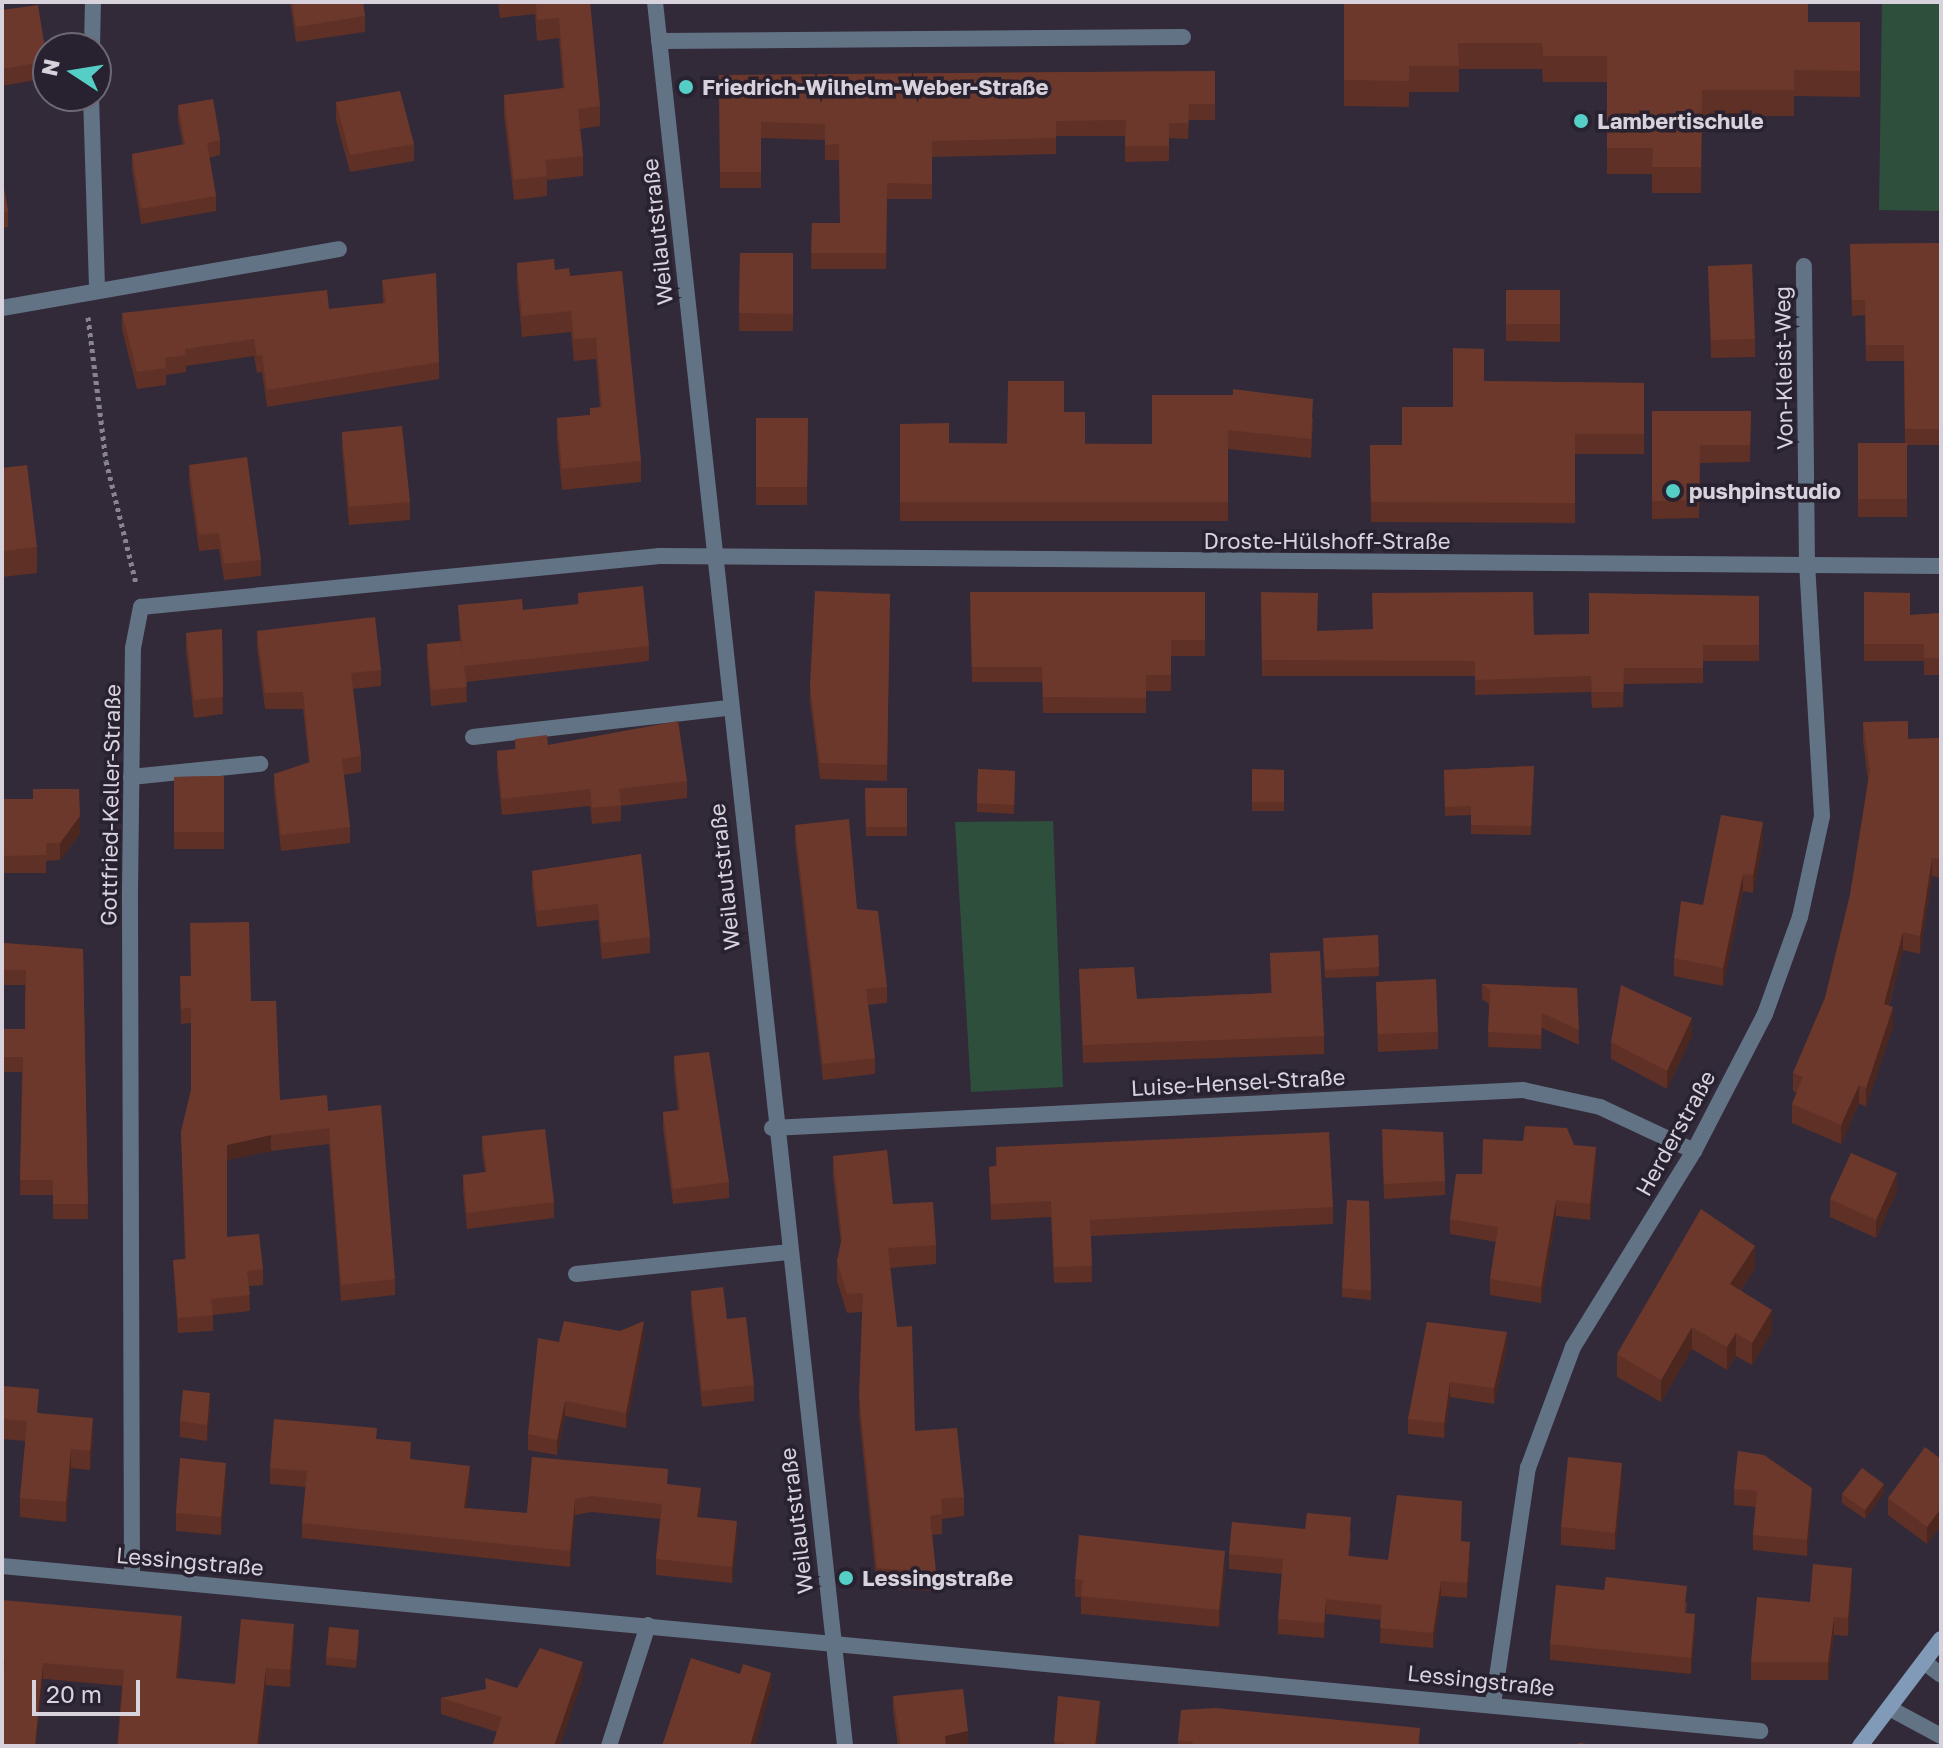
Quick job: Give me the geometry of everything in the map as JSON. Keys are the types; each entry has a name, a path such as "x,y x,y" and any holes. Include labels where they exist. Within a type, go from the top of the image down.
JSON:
{"main road":[{"path":"1860,1746 1941,1639"}],"street":[{"path":"92,32 93,2"},
{"name":"Weilautstraße","path":"655,2 772,1128 845,1746"},
{"path":"659,41 1183,37"},
{"path":"91,112 91,291"},
{"path":"2,308 339,249"},
{"name":"Von-Kleist-Weg","path":"1804,266 1807,566"},
{"path":"141,607 660,556 713,558"},
{"name":"Droste-Hülshoff-Straße","path":"713,558 1941,566"},
{"name":"Herderstraße","path":"1493,1704 1528,1468 1573,1347 1694,1151 1765,1014 1800,917 1822,816 1807,566"},
{"name":"Gottfried-Keller-Straße","path":"132,1578 131,777 141,607"},
{"path":"473,737 728,708"},
{"path":"131,777 260,764"},
{"name":"Luise-Hensel-Straße","path":"772,1128 1523,1090 1600,1107 1694,1151"},
{"path":"576,1274 788,1252"},
{"name":"Lessingstraße","path":"2,1566 833,1639 1760,1731"},
{"path":"609,1746 648,1625"},
{"path":"1924,1662 1941,1675"},
{"path":"1889,1708 1941,1736"}],"path":[{"path":"91,291 106,461 141,607"}],"green space":[{"path":"1882,2 1941,2 1941,211 1879,210"},
{"path":"1053,821 1063,1087 971,1092 955,822"}],"building":[{"path":"292,2 363,2 365,16 296,27"},
{"path":"536,2 590,2 600,106 578,109 583,156 545,160 547,176 514,180 504,95 565,88 559,18 537,20"},
{"path":"1344,2 1808,2 1808,22 1860,22 1860,71 1794,70 1794,90 1702,90 1701,167 1652,167 1653,148 1607,148 1607,56 1543,56 1542,43 1458,43 1459,66 1409,66 1409,81 1344,80"},
{"path":"38,5 42,32 32,32 32,64 2,69 2,10"},
{"path":"1215,71 1215,104 1189,104 1188,123 1169,123 1169,146 1125,146 1126,120 1056,121 1056,138 932,141 932,184 887,183 886,253 811,253 812,223 840,223 839,144 825,145 825,124 761,122 761,172 720,172 719,75"},
{"path":"400,91 414,144 350,155 336,102"},
{"path":"213,99 220,140 207,143 216,196 141,209 132,154 185,144 178,105"},
{"path":"2,177 8,211 2,212"},
{"path":"1941,243 1941,429 1905,429 1904,345 1866,345 1865,300 1852,300 1850,244"},
{"path":"740,253 793,253 793,314 739,313"},
{"path":"554,259 555,270 569,268 570,276 622,271 641,461 562,469 557,418 590,415 590,408 602,407 596,338 574,339 571,311 522,316 517,263"},
{"path":"1752,264 1755,339 1711,340 1708,266"},
{"path":"436,273 439,362 267,390 262,355 257,356 254,339 185,349 186,355 165,358 166,368 137,372 122,313 327,290 329,309 386,303 382,280"},
{"path":"1506,290 1560,290 1560,324 1506,324"},
{"path":"1453,348 1484,349 1484,381 1644,383 1644,434 1575,434 1575,503 1371,502 1370,445 1402,445 1402,407 1453,407"},
{"path":"1008,381 1064,381 1064,412 1085,412 1085,444 1152,444 1152,395 1233,395 1233,389 1313,399 1311,439 1228,430 1228,502 900,502 900,424 949,423 949,443 1007,444"},
{"path":"1652,411 1751,411 1750,445 1700,445 1699,500 1652,501"},
{"path":"756,418 808,418 807,487 756,487"},
{"path":"402,426 410,502 349,507 342,432"},
{"path":"1858,443 1907,443 1907,499 1858,499"},
{"path":"247,457 261,560 224,564 219,533 199,535 189,465"},
{"path":"27,465 37,547 2,551 2,468"},
{"path":"643,586 649,646 464,666 467,687 431,690 427,644 461,641 464,664 458,605 522,599 523,610 579,604 578,593"},
{"path":"815,591 890,594 887,765 820,763 810,685"},
{"path":"970,592 1205,592 1205,640 1171,640 1171,675 1146,675 1146,698 1043,697 1042,667 972,667"},
{"path":"1261,592 1318,593 1317,631 1373,629 1372,593 1533,592 1534,635 1589,634 1589,593 1759,596 1759,645 1703,645 1703,668 1624,668 1623,692 1592,692 1591,676 1475,680 1475,661 1262,660"},
{"path":"1864,592 1910,593 1910,615 1941,613 1941,658 1924,658 1924,644 1864,644"},
{"path":"375,617 381,670 351,673 361,756 342,759 350,827 281,835 274,774 310,762 303,692 265,693 257,631"},
{"path":"222,629 223,697 194,700 186,633"},
{"path":"678,721 687,781 619,789 621,805 592,808 590,789 502,799 497,751 516,749 515,739 547,735 548,745"},
{"path":"1908,721 1908,739 1941,738 1941,859 1932,858 1920,936 1903,932 1884,1004 1893,1007 1866,1088 1859,1085 1841,1125 1792,1104 1803,1077 1793,1073 1825,998 1850,895 1870,771 1863,722"},
{"path":"1534,766 1531,826 1471,825 1471,806 1445,807 1444,770"},
{"path":"978,769 1015,771 1014,805 977,803"},
{"path":"1252,769 1284,770 1284,802 1252,802"},
{"path":"224,776 224,832 174,832 174,777"},
{"path":"865,788 907,788 907,827 866,827"},
{"path":"33,789 79,789 80,816 60,843 46,843 46,855 2,856 2,799 33,799"},
{"path":"1721,815 1763,822 1753,875 1743,874 1723,968 1674,958 1681,901 1703,905"},
{"path":"849,819 857,909 878,911 887,987 866,989 875,1058 823,1064 795,825"},
{"path":"641,854 650,937 602,943 598,904 537,911 532,871"},
{"path":"249,922 251,1001 276,1001 280,1100 327,1095 328,1111 381,1105 395,1279 341,1285 329,1128 271,1135 227,1145 227,1237 259,1234 263,1269 247,1271 250,1295 211,1299 213,1315 178,1318 173,1260 186,1259 181,1132 191,1090 191,1008 181,1009 180,976 191,976 190,923"},
{"path":"2,925 3,943 83,949 88,1204 53,1204 53,1180 20,1180 23,1057 2,1057 2,1029 25,1029 26,970 2,970"},
{"path":"1378,935 1379,967 1325,970 1323,938"},
{"path":"1320,951 1324,1036 1083,1045 1079,969 1134,967 1137,999 1272,993 1270,953"},
{"path":"1436,979 1438,1032 1378,1034 1376,982"},
{"path":"1482,984 1577,988 1579,1030 1542,1013 1541,1035 1488,1032 1490,990"},
{"path":"1621,985 1692,1018 1667,1071 1611,1042"},
{"path":"709,1052 729,1182 673,1189 663,1112 680,1110 674,1056"},
{"path":"1525,1126 1567,1128 1574,1145 1596,1147 1590,1204 1556,1200 1541,1287 1490,1279 1498,1227 1450,1219 1456,1174 1482,1174 1483,1139 1523,1141"},
{"path":"545,1129 554,1202 467,1213 463,1175 487,1172 482,1136"},
{"path":"1382,1129 1443,1132 1445,1181 1384,1184"},
{"path":"1329,1132 1333,1207 1090,1220 1092,1266 1054,1267 1051,1201 991,1204 989,1167 997,1166 996,1147"},
{"path":"887,1150 893,1204 933,1202 936,1245 888,1248 897,1327 912,1326 915,1431 957,1428 964,1497 941,1499 942,1514 930,1516 936,1572 877,1568 859,1395 863,1293 847,1294 837,1261 842,1237 833,1156"},
{"path":"1851,1153 1897,1173 1876,1220 1830,1199"},
{"path":"1347,1200 1369,1201 1371,1291 1342,1288"},
{"path":"1701,1209 1755,1246 1730,1284 1772,1310 1752,1343 1736,1333 1727,1347 1692,1327 1661,1380 1617,1354"},
{"path":"723,1287 727,1319 746,1317 754,1385 702,1391 691,1291"},
{"path":"564,1321 620,1331 644,1321 626,1413 565,1401 557,1440 528,1434 538,1338 559,1342"},
{"path":"1427,1322 1507,1332 1494,1388 1450,1382 1444,1423 1408,1419"},
{"path":"2,1386 39,1389 37,1413 93,1418 90,1451 71,1449 66,1502 20,1498 27,1421 2,1419"},
{"path":"183,1390 210,1393 207,1425 180,1421"},
{"path":"274,1419 377,1428 376,1439 411,1442 410,1459 470,1466 464,1508 527,1513 532,1457 668,1469 667,1484 701,1488 697,1517 737,1521 732,1567 656,1559 662,1504 592,1496 575,1499 570,1551 302,1523 307,1471 270,1468"},
{"path":"1925,1447 1941,1459 1941,1508 1927,1527 1888,1498"},
{"path":"1738,1451 1764,1455 1812,1488 1807,1540 1753,1535 1757,1491 1734,1489"},
{"path":"1568,1457 1622,1463 1615,1533 1561,1527"},
{"path":"180,1458 226,1463 221,1517 176,1513"},
{"path":"1862,1468 1884,1484 1865,1510 1842,1494"},
{"path":"1397,1495 1462,1501 1461,1541 1470,1542 1467,1583 1441,1581 1433,1633 1380,1628 1382,1605 1326,1599 1324,1623 1278,1619 1283,1559 1229,1554 1232,1522 1305,1529 1307,1513 1351,1517 1348,1556 1388,1560"},
{"path":"1079,1535 1225,1551 1219,1610 1081,1596 1083,1580 1075,1579"},
{"path":"1813,1564 1852,1568 1848,1618 1834,1617 1828,1662 1751,1662 1757,1597 1810,1602"},
{"path":"1606,1577 1687,1586 1684,1613 1695,1614 1691,1658 1550,1644 1556,1585 1604,1590"},
{"path":"2,1600 182,1616 176,1678 235,1684 241,1619 294,1624 290,1670 266,1668 257,1746 118,1746 124,1670 43,1663 35,1746 2,1746 5,1660 2,1659"},
{"path":"329,1627 359,1630 356,1660 326,1657"},
{"path":"540,1648 583,1662 554,1746 492,1746 502,1717 441,1698 486,1689 485,1678 517,1688"},
{"path":"691,1658 740,1674 743,1664 771,1673 750,1746 662,1746"},
{"path":"963,1689 968,1731 945,1736 946,1746 901,1746 893,1696"},
{"path":"1058,1696 1100,1701 1095,1746 1065,1746 1065,1743 1054,1742"},
{"path":"1215,1708 1420,1728 1418,1746 1192,1746 1193,1742 1178,1740 1181,1710"},
{"path":"1578,1743 1608,1746 1578,1746"}],"place":[{"name":"Friedrich-Wilhelm-Weber-Straße","path":"686,87"},
{"name":"Lambertischule","path":"1581,121"},
{"name":"pushpinstudio","path":"1673,491"},
{"name":"Lessingstraße","path":"846,1578"}]}
